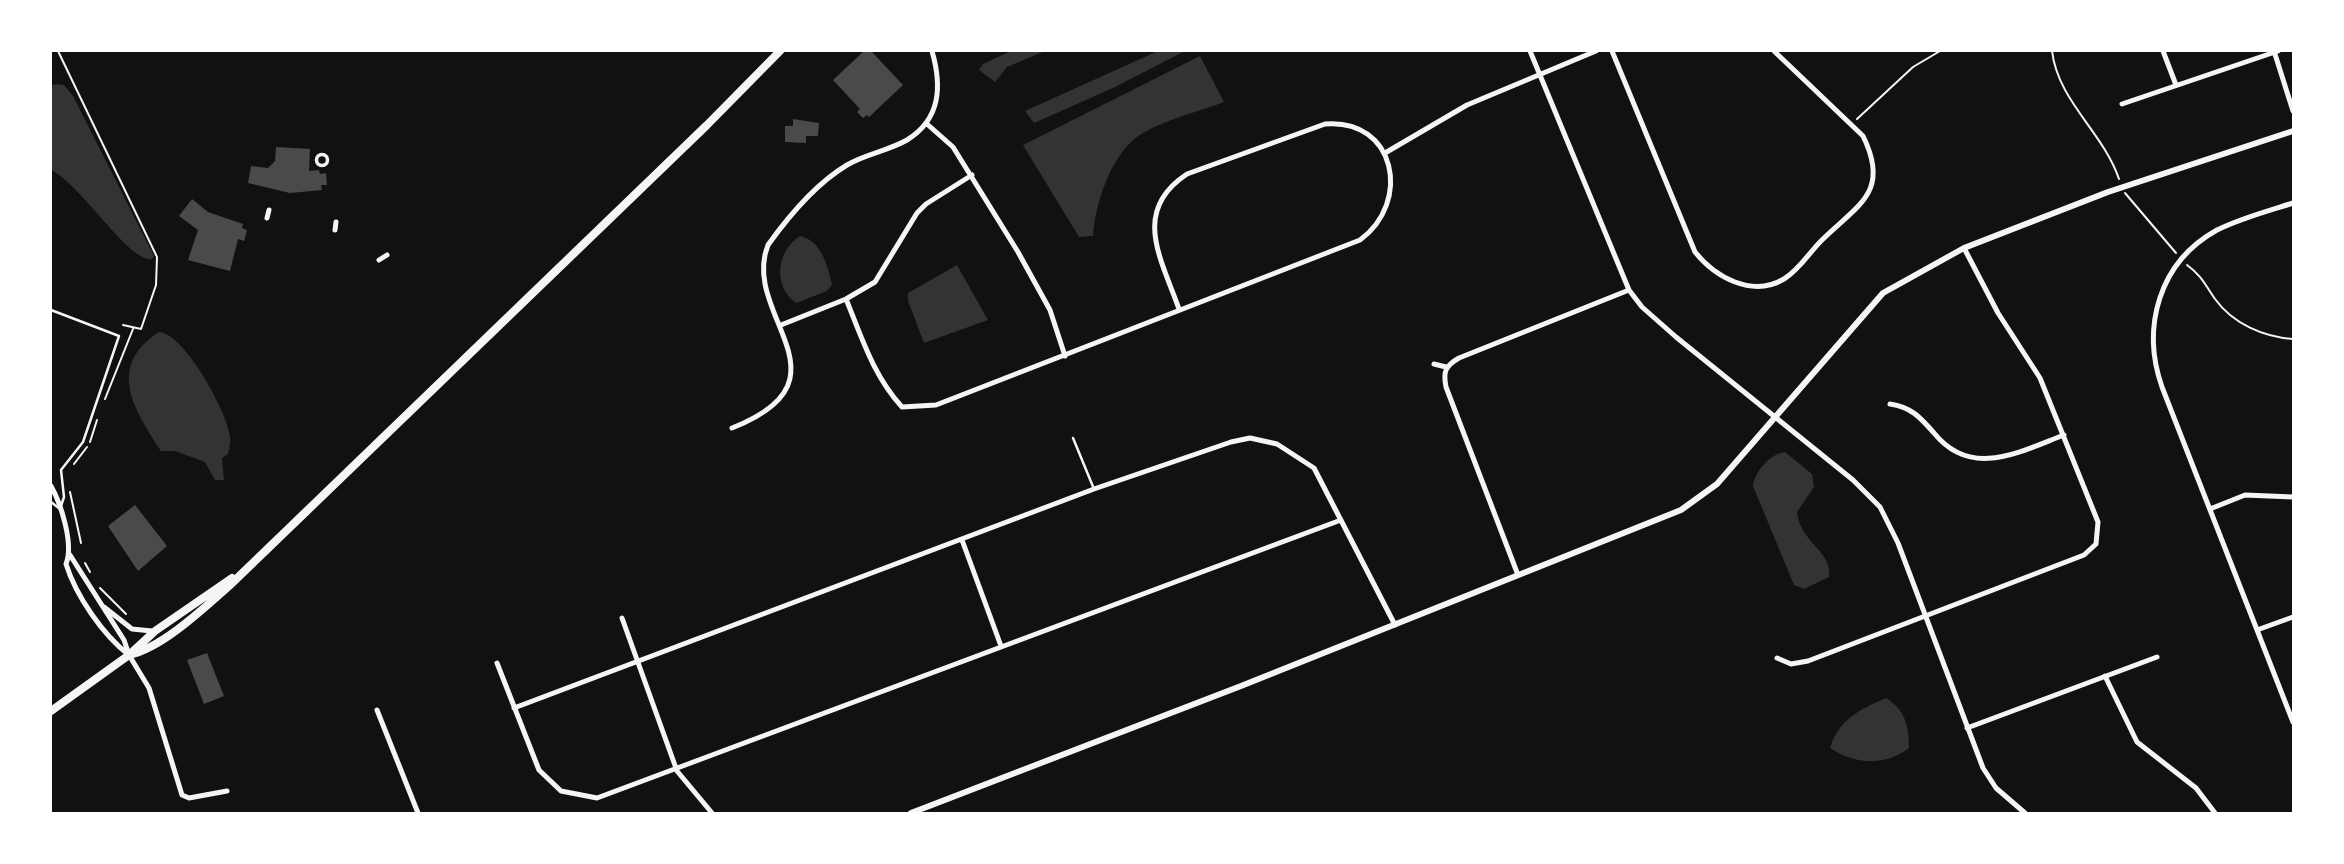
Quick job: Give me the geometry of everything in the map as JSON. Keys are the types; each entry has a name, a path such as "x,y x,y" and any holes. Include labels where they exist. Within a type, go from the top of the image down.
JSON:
{"main road":[{"path":"129,655 142,653 165,638 220,594 533,294 780,51"},
{"path":"51,711 129,655 155,631 238,575"}],"street":[{"path":"732,428 770,411 788,386 790,358 765,281 764,253 768,244 827,180 847,165 906,140 927,124 938,99 939,76 932,51"},
{"path":"1530,51 1629,290 1642,307 1676,337 1853,480 1880,507 1898,543 1983,768 1996,788 2025,813"},
{"path":"1385,153 1467,105 1596,51"},
{"path":"1612,51 1695,252 1705,264 1734,282 1750,287 1767,286 1784,279 1863,203 1870,194 1874,169 1872,153 1863,136 1774,51"},
{"path":"2163,51 2176,85"},
{"path":"2122,104 2276,51 2293,111"},
{"path":"927,124 953,147 972,175 1042,294 1065,356"},
{"path":"846,299 876,375 902,407 947,402 1360,240 1369,234 1389,204 1390,169 1385,153 1360,130 1348,125 1325,124 1187,174 1170,185 1160,200 1153,231 1179,309"},
{"path":"911,813 1395,625 1694,503 1717,484 1777,418 1883,293 1964,248 2122,187 2293,131"},
{"path":"781,325 846,299 875,282 926,204 972,175"},
{"path":"2293,203 2218,230 2181,259 2169,276 2156,309 2153,354 2162,387 2293,722"},
{"path":"267,218 269,210"},
{"path":"335,230 337,222"},
{"path":"1777,657 1791,664 1808,661 2084,555 2096,544 2098,522 2040,378 1998,313 1964,248"},
{"path":"379,260 387,255"},
{"path":"1446,368 1459,358 1629,290"},
{"path":"1434,364 1446,368"},
{"path":"1446,368 1446,387 1518,575"},
{"path":"1890,404 1905,406 1919,415 1956,454 1980,461 1995,460 2064,435"},
{"path":"514,708 1094,489 1231,442 1263,440 1289,449 1314,468 1395,625"},
{"path":"51,486 60,509 69,555 124,640 129,655 149,688 182,795 189,797 227,791"},
{"path":"2210,509 2245,495 2293,498"},
{"path":"497,663 540,770 561,791 597,798 677,771 1001,646 1341,520"},
{"path":"962,540 1001,646"},
{"path":"69,555 66,564 75,586 117,646 129,655"},
{"path":"102,606 132,629 155,631"},
{"path":"2257,630 2293,617"},
{"path":"622,618 677,771 712,813"},
{"path":"1967,728 2157,657"},
{"path":"2105,676 2137,742 2196,788 2215,813"},
{"path":"377,710 418,813"}],"lane":[{"path":"51,310 119,336 83,434 83,442 61,470 64,497 60,509 51,502"},
{"path":"1073,438 1094,489"}],"path":[{"path":"58,51 156,251 156,285 141,329 123,325"},
{"path":"1852,124 1913,67 1940,51"},
{"path":"2052,51 2059,79 2108,152 2122,187 2181,259 2204,279 2216,299 2239,321 2262,333 2293,339"},
{"path":"105,399 134,328"},
{"path":"69,469 89,445 97,420"},
{"path":"69,486 80,543"},
{"path":"85,563 91,574"},
{"path":"95,582 134,623"}],"shaded area":[{"path":"1011,51 1045,51 1007,67 995,82 979,70 983,64"},
{"path":"1158,51 1185,51 1113,88 1034,123 1025,111"},
{"path":"1200,56 1224,102 1162,124 1132,141 1122,152 1107,179 1097,209 1093,236 1079,237 1023,145"},
{"path":"64,85 73,96 154,256 152,259 142,257 131,249 76,190 51,170 51,86"},
{"path":"800,236 807,238 818,248 826,262 832,285 827,291 796,303 783,287 780,268 786,250"},
{"path":"957,265 988,320 924,343 908,301 908,293"},
{"path":"159,332 180,345 192,359 222,411 230,439 228,454 222,458 224,480 215,480 205,462 175,451 161,451 135,405 129,374 133,360 143,346"},
{"path":"1785,452 1812,474 1814,487 1797,512 1804,532 1829,568 1829,577 1804,589 1794,585 1753,486 1764,464 1779,453"},
{"path":"1886,698 1898,708 1905,719 1909,748 1890,758 1870,761 1850,758 1830,748 1839,730 1851,717"}],"building":[{"path":"864,51 871,51 903,85 869,117 867,115 863,118 857,112 860,109 833,80"},
{"path":"793,119 819,123 818,136 806,136 806,143 785,142 785,126 793,126"},
{"path":"276,147 310,149 309,171 319,170 320,174 326,173 327,185 321,185 322,190 290,193 248,183 251,166 268,168 275,161"},
{"path":"192,199 208,212 243,224 242,228 247,230 244,241 238,239 230,271 188,260 198,230 179,216"},
{"path":"135,505 167,546 138,571 108,526"},
{"path":"207,653 224,696 204,704 187,660"}]}
